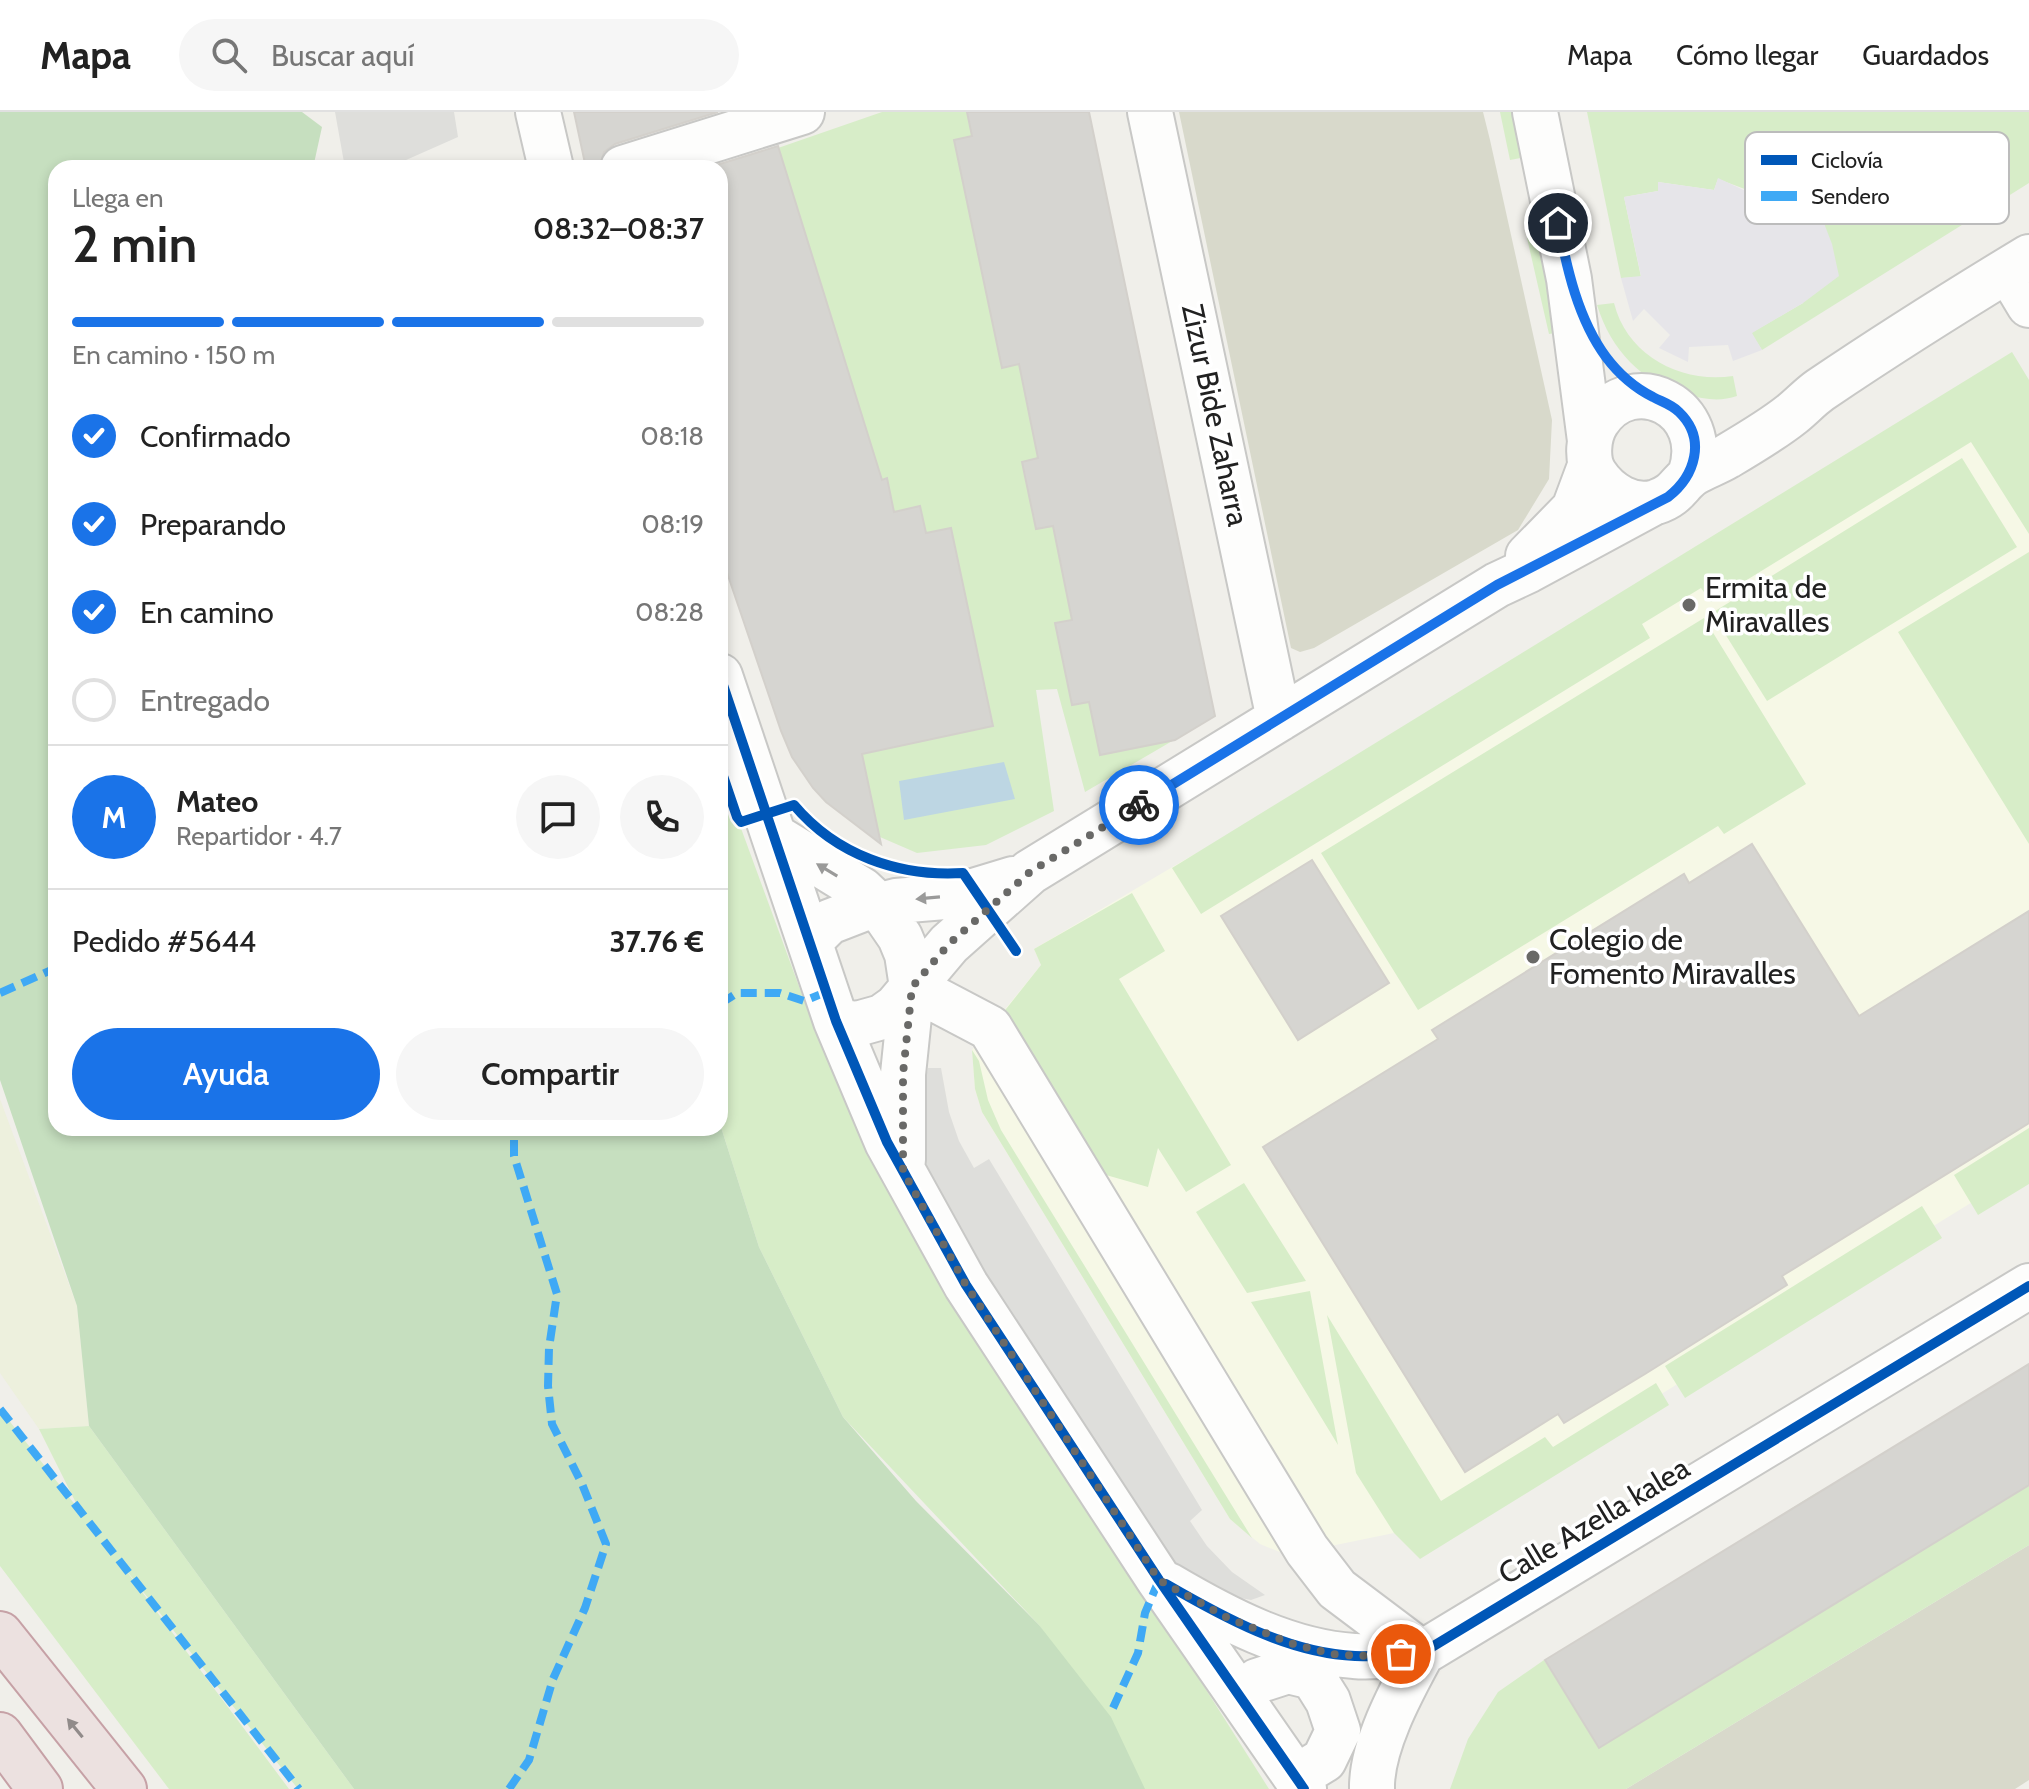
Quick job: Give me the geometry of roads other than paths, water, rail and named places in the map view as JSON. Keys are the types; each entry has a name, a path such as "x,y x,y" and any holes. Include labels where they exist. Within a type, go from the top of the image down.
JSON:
{"highway":[{"path":"0,1634 124,1789"},
{"path":"0,1735 40,1789"}],"street":[{"path":"538,112 549,160"},
{"path":"649,160 802,112"},
{"name":"Zizur Bide Zaharra","path":"1150,112 1279,719"},
{"path":"1535,112 1569,279 1590,453 1606,489 1621,499 1653,503"},
{"path":"1690,475 1756,438 1791,415 1816,393 1955,301 2022,277"},
{"path":"836,1021 857,1024 882,1017 896,1007 949,944 1030,872 1497,585 1668,497 1681,487 1690,475 1695,460 1691,427 1621,374 1605,355 1569,279"},
{"path":"1497,585 1574,509 1585,485 1596,424 1607,410 1621,401 1637,397 1703,419 1729,420 1764,413 1816,393"},
{"path":"728,700 836,1021 887,1142 966,1285 1159,1580 1239,1694 1308,1775 1338,1731 1328,1701 1313,1677 1283,1672"},
{"path":"774,836 862,890 878,905 900,937 907,954 912,987 903,1074 903,1171"},
{"path":"811,940 829,922 878,905 967,894 1030,872"},
{"path":"912,987 990,1028 1307,1550 1337,1589 1422,1653"},
{"name":"Calle Azella kalea","path":"1159,1580 1251,1628 1290,1643 1332,1654 1357,1656 1422,1653 2029,1286"},
{"name":"Calle Azella kalea","path":"1372,1789 1372,1775 1394,1703 1422,1653"},
{"name":"Calle Azella kalea","path":"1239,1694 1257,1681 1332,1654"},
{"name":"Calle Azella kalea","path":"1308,1775 1394,1703"}],"water":[{"path":"1004,762 1015,799 904,820 899,781"}],"place":[{"name":"Ermita de Miravalles","path":"1689,605"},
{"name":"Colegio de Fomento Miravalles","path":"1533,957"}]}
